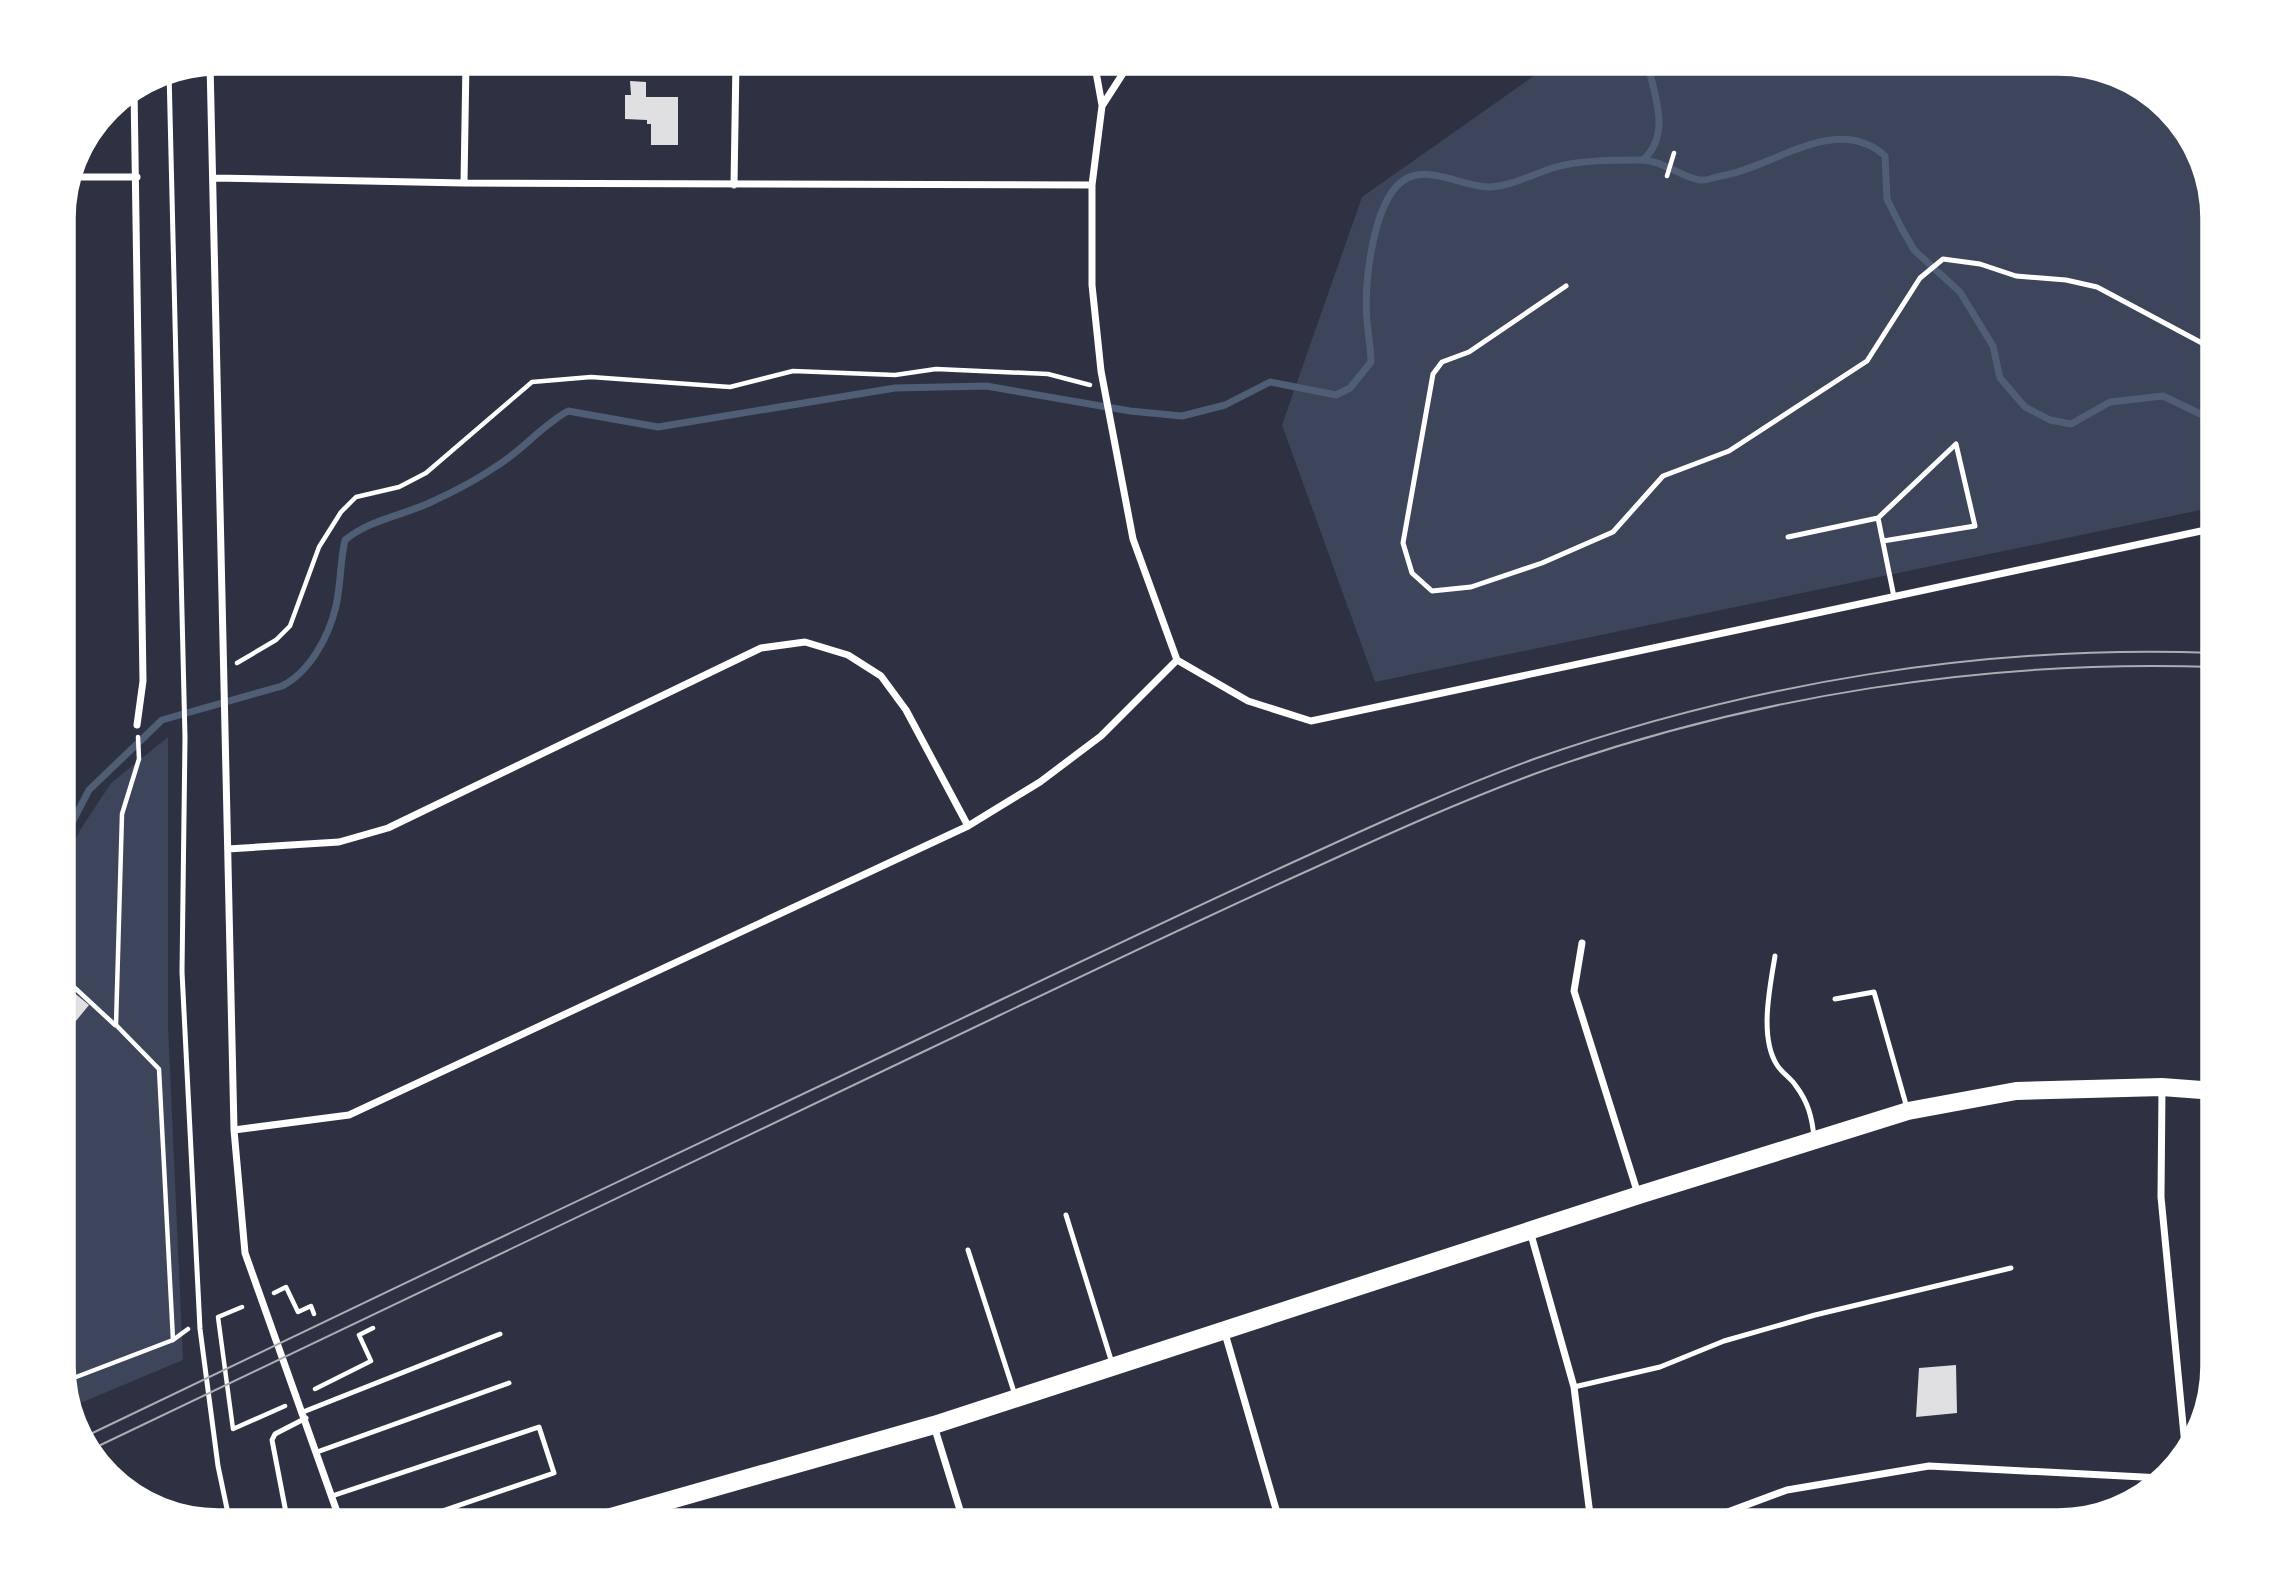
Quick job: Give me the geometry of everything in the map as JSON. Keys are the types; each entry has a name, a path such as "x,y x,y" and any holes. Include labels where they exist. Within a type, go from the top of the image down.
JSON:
{"main road":[{"path":"636,1510 934,1425 1223,1329 1908,1111 2016,1091 2162,1087 2202,1090"}],"street":[{"path":"210,74 233,1130 246,1253 337,1510"},
{"path":"464,183 466,74"},
{"path":"734,185 736,74"},
{"path":"1096,74 1102,106 1092,185 1092,285 1104,389 1133,539 1177,660 1248,701 1311,721 2202,531"},
{"path":"1102,106 1123,74"},
{"path":"134,100 143,681 137,725"},
{"path":"79,177 137,177"},
{"path":"213,178 464,183 1092,185"},
{"path":"228,849 339,842 388,828 761,648 805,642 848,656 881,677 906,710 968,826"},
{"path":"233,1130 349,1115 968,826 1040,782 1101,736 1177,660"},
{"path":"1582,943 1574,991 1639,1195"},
{"path":"2162,1087 2161,1197 2184,1437"},
{"path":"1530,1231 1574,1387 1589,1510"},
{"path":"1223,1329 1276,1510"},
{"path":"934,1425 960,1510"},
{"path":"1733,1510 1787,1490 1928,1466 2150,1477"}],"lane":[{"path":"169,82 185,738 182,972 200,1329 218,1466 227,1510"},
{"path":"1566,286 1469,352 1442,362 1433,374 1403,543 1412,573 1432,591 1471,587 1542,563 1613,532 1663,476 1729,451 1867,361 1920,278 1943,259 1980,264 2016,276 2066,280 2098,287 2202,343"},
{"path":"1788,537 1878,518 1956,444 1975,526 1883,541"},
{"path":"1878,518 1894,597"},
{"path":"1775,956 1767,1008 1771,1044 1776,1064 1796,1085 1811,1112 1815,1140"},
{"path":"1835,999 1874,992 1908,1111"},
{"path":"1066,1214 1113,1366"},
{"path":"968,1250 1016,1398"},
{"path":"1574,1387 1660,1367 1724,1341 1815,1315 2011,1268"},
{"path":"285,1510 272,1440 275,1434 304,1415 500,1334"},
{"path":"317,1452 509,1383"},
{"path":"332,1496 539,1427 554,1474 446,1510"}],"path":[{"path":"1667,176 1674,153"},
{"path":"222,672 276,640 290,626 318,547 341,512 356,497 399,487 426,473 532,382 591,377 730,387 793,371 895,375 936,369 1048,374 1104,389"},
{"path":"116,1025 122,814 139,759 137,725"},
{"path":"74,987 159,1069 173,1339 74,1378"},
{"path":"274,1293 286,1287 298,1312 311,1306 314,1314"},
{"path":"242,1307 218,1317 233,1429 256,1421 286,1405"},
{"path":"315,1389 371,1361 359,1335 373,1328"}],"shaded area":[{"path":"1537,74 2059,74 2096,78 2114,84 2139,98 2167,122 2188,154 2198,180 2202,217 2202,510 1375,682 1282,425 1362,197"},
{"path":"168,737 168,1025 183,1360 78,1404 74,1376 74,843 111,783"}],"building":[{"path":"630,81 646,82 646,97 678,97 678,145 651,145 651,124 647,124 647,120 625,119 625,95 631,95"},
{"path":"74,993 89,1005 74,1023"},
{"path":"1956,1365 1957,1413 1916,1417 1919,1368"}],"waterway":[{"path":"1643,160 1652,150 1659,126 1650,74"},
{"path":"74,819 89,790 162,720 282,686 301,672 317,652 333,617 345,540 364,528 418,508 471,482 505,461 568,411 658,427 895,388 986,386 1130,411 1182,416 1225,405 1270,382 1336,395 1350,388 1371,362 1366,305 1368,270 1375,233 1387,200 1395,188 1405,179 1417,175 1429,174 1490,187 1566,165 1640,160 1702,180 1741,171 1804,146 1825,141 1846,139 1866,144 1885,156 1887,199 1914,250 1960,292 1993,346 2000,378 2025,407 2050,420 2071,424 2110,402 2163,396 2202,415"}],"tram line":[{"path":"90,1434 1214,899 1422,804 1534,759 1699,709 1870,674 2042,655 2202,653"},
{"path":"98,1446 1169,935 1397,830 1537,773 1618,746 1701,723 1871,688 2043,669 2202,667"}]}
